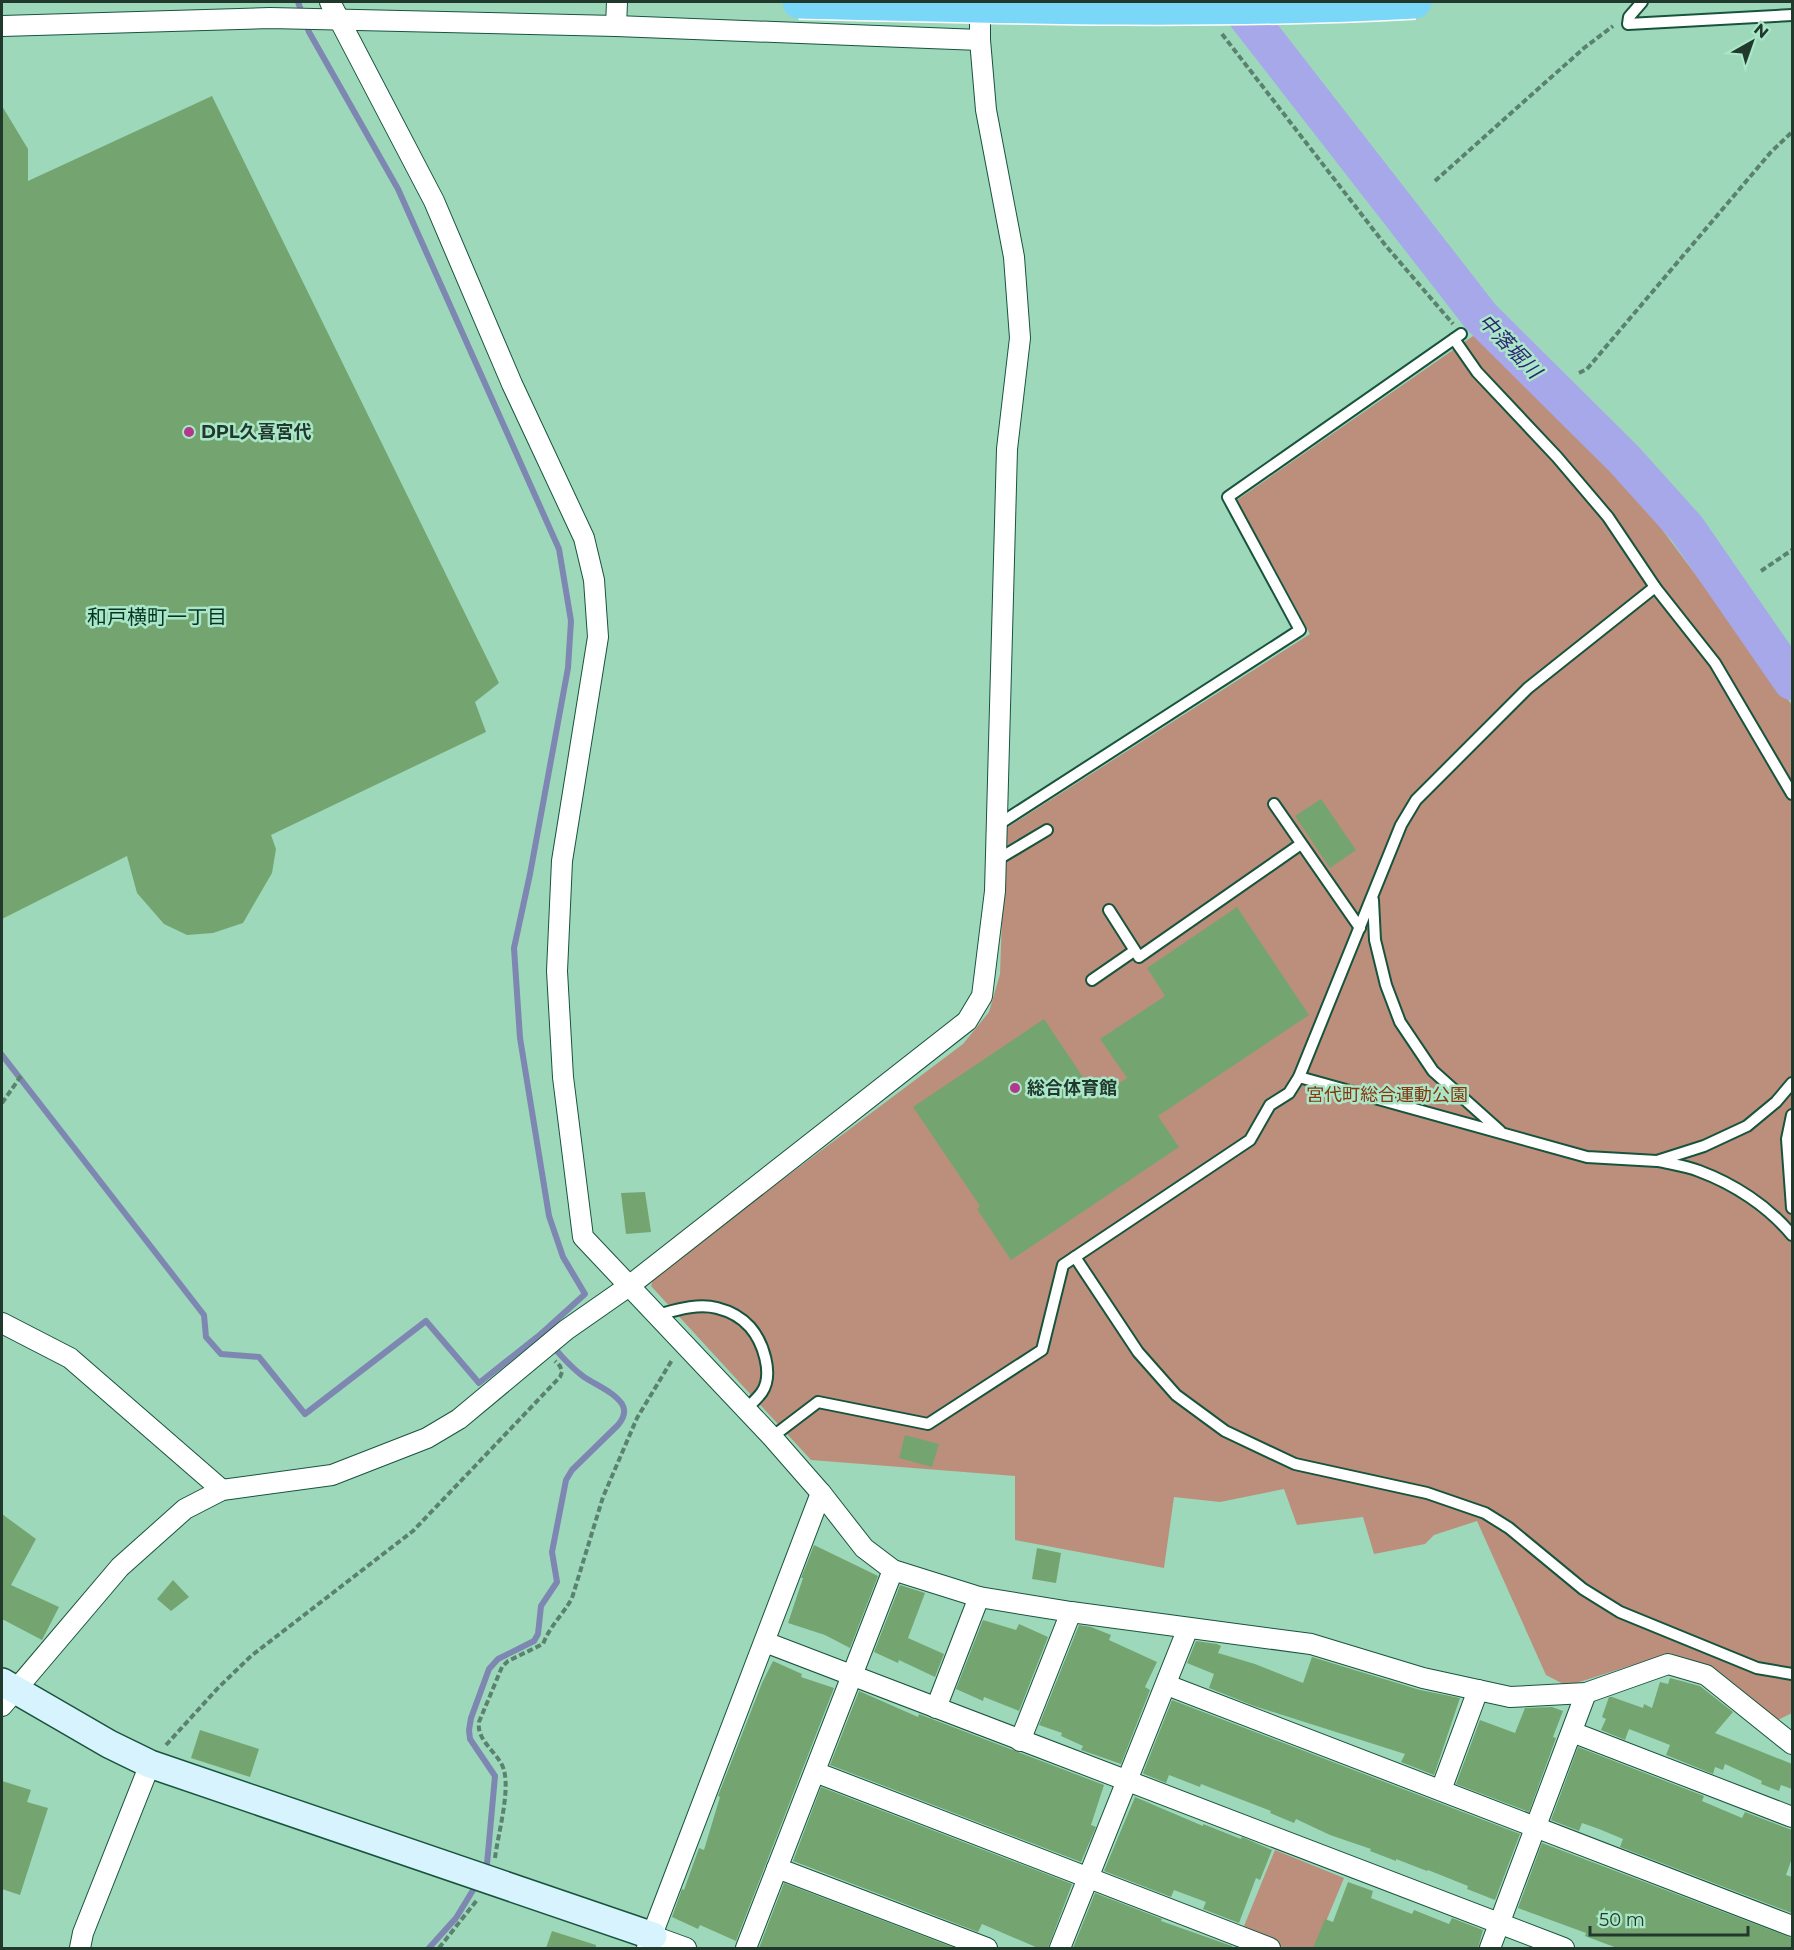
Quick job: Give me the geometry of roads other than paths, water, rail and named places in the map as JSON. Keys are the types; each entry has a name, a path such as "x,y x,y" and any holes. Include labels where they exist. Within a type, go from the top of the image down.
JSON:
{"highway":[{"path":"799,2 1190,8 1415,2"}],"street":[{"path":"330,2 434,201 512,384 584,538 594,579 598,637 562,861 557,971 563,1077 583,1237 772,1437 821,1493 864,1548 893,1570 979,1597 1071,1612 1311,1644 1423,1678 1510,1697 1586,1693 1668,1664 1706,1675 1784,1727 1792,1744"},
{"path":"616,26 617,2"},
{"path":"686,1948 650,1942 491,1880 150,1764 6,1692 120,1567 185,1509 222,1490 332,1475 426,1438 459,1419 566,1330 629,1286 967,1021 982,996 995,891 1007,449 1020,339 1014,257 986,110 980,40 980,2"},
{"path":"2,26 270,18 616,26 980,40"},
{"path":"2,1323 70,1358 222,1490"},
{"path":"650,1942 821,1493"},
{"path":"746,1948 893,1570"},
{"path":"936,1708 979,1597"},
{"path":"1020,1740 1071,1612"},
{"path":"1060,1948 1188,1628"},
{"path":"765,1642 1125,1782 1564,1948"},
{"path":"1167,1685 1792,1926"},
{"path":"1441,1790 1478,1690"},
{"path":"1491,1948 1586,1693"},
{"path":"1572,1732 1792,1817"},
{"path":"80,1948 83,1933 150,1764"},
{"path":"815,1772 1270,1948"},
{"path":"777,1868 987,1948"}],"lane":[{"path":"1642,2 1629,17 1628,24 1792,15"},
{"path":"996,826 1300,630 1228,497 1458,336 1478,372 1608,517 1655,587 1715,663 1792,794"},
{"path":"772,1437 818,1402 928,1424 1042,1350 1064,1265 1250,1140 1270,1105 1289,1093 1299,1077 1401,825 1416,800 1528,688 1655,587"},
{"path":"1274,804 1360,928"},
{"path":"995,861 1047,830"},
{"path":"1109,910 1139,957 1301,844"},
{"path":"1373,893 1375,940 1386,985 1400,1022 1433,1071 1501,1133"},
{"path":"1092,980 1134,951"},
{"path":"1299,1077 1587,1157 1657,1161 1697,1170 1723,1181 1754,1200 1779,1219 1792,1235"},
{"path":"1657,1161 1704,1146 1746,1126 1776,1102 1792,1083"},
{"path":"1792,1115 1787,1139 1792,1208"},
{"path":"1074,1257 1138,1352 1176,1395 1225,1431 1295,1464 1427,1493 1485,1514 1509,1528 1583,1589 1620,1612 1757,1668 1792,1674"},
{"path":"657,1315 687,1307 716,1307 733,1314 749,1326 760,1343 766,1363 767,1378 762,1392 746,1409"}],"waterway":[{"path":"298,2 309,32 398,189 559,549 571,621 568,668 514,948 520,1038 549,1216 563,1257 585,1294 542,1333 578,1372 619,1400 624,1413 618,1425 572,1470 566,1480 552,1552 557,1582 541,1606 538,1634 534,1641 498,1659 489,1669 471,1718 470,1739 495,1776 487,1864 484,1870"},
{"name":"中落堀川","path":"1236,2 1481,317 1624,459 1687,529 1792,681"},
{"path":"2,1055 204,1315 206,1337 221,1354 259,1357 305,1414 426,1321 479,1383 542,1333"},
{"path":"429,1948 456,1918 478,1882"}],"place":[{"name":"DPL久喜宮代","path":"189,432"},
{"name":"総合体育館","path":"1015,1088"}],"district":[{"name":"和戸横町一丁目","path":"157,617"}],"park label":[{"name":"宮代町総合運動公園","path":"1387,1095"}]}
